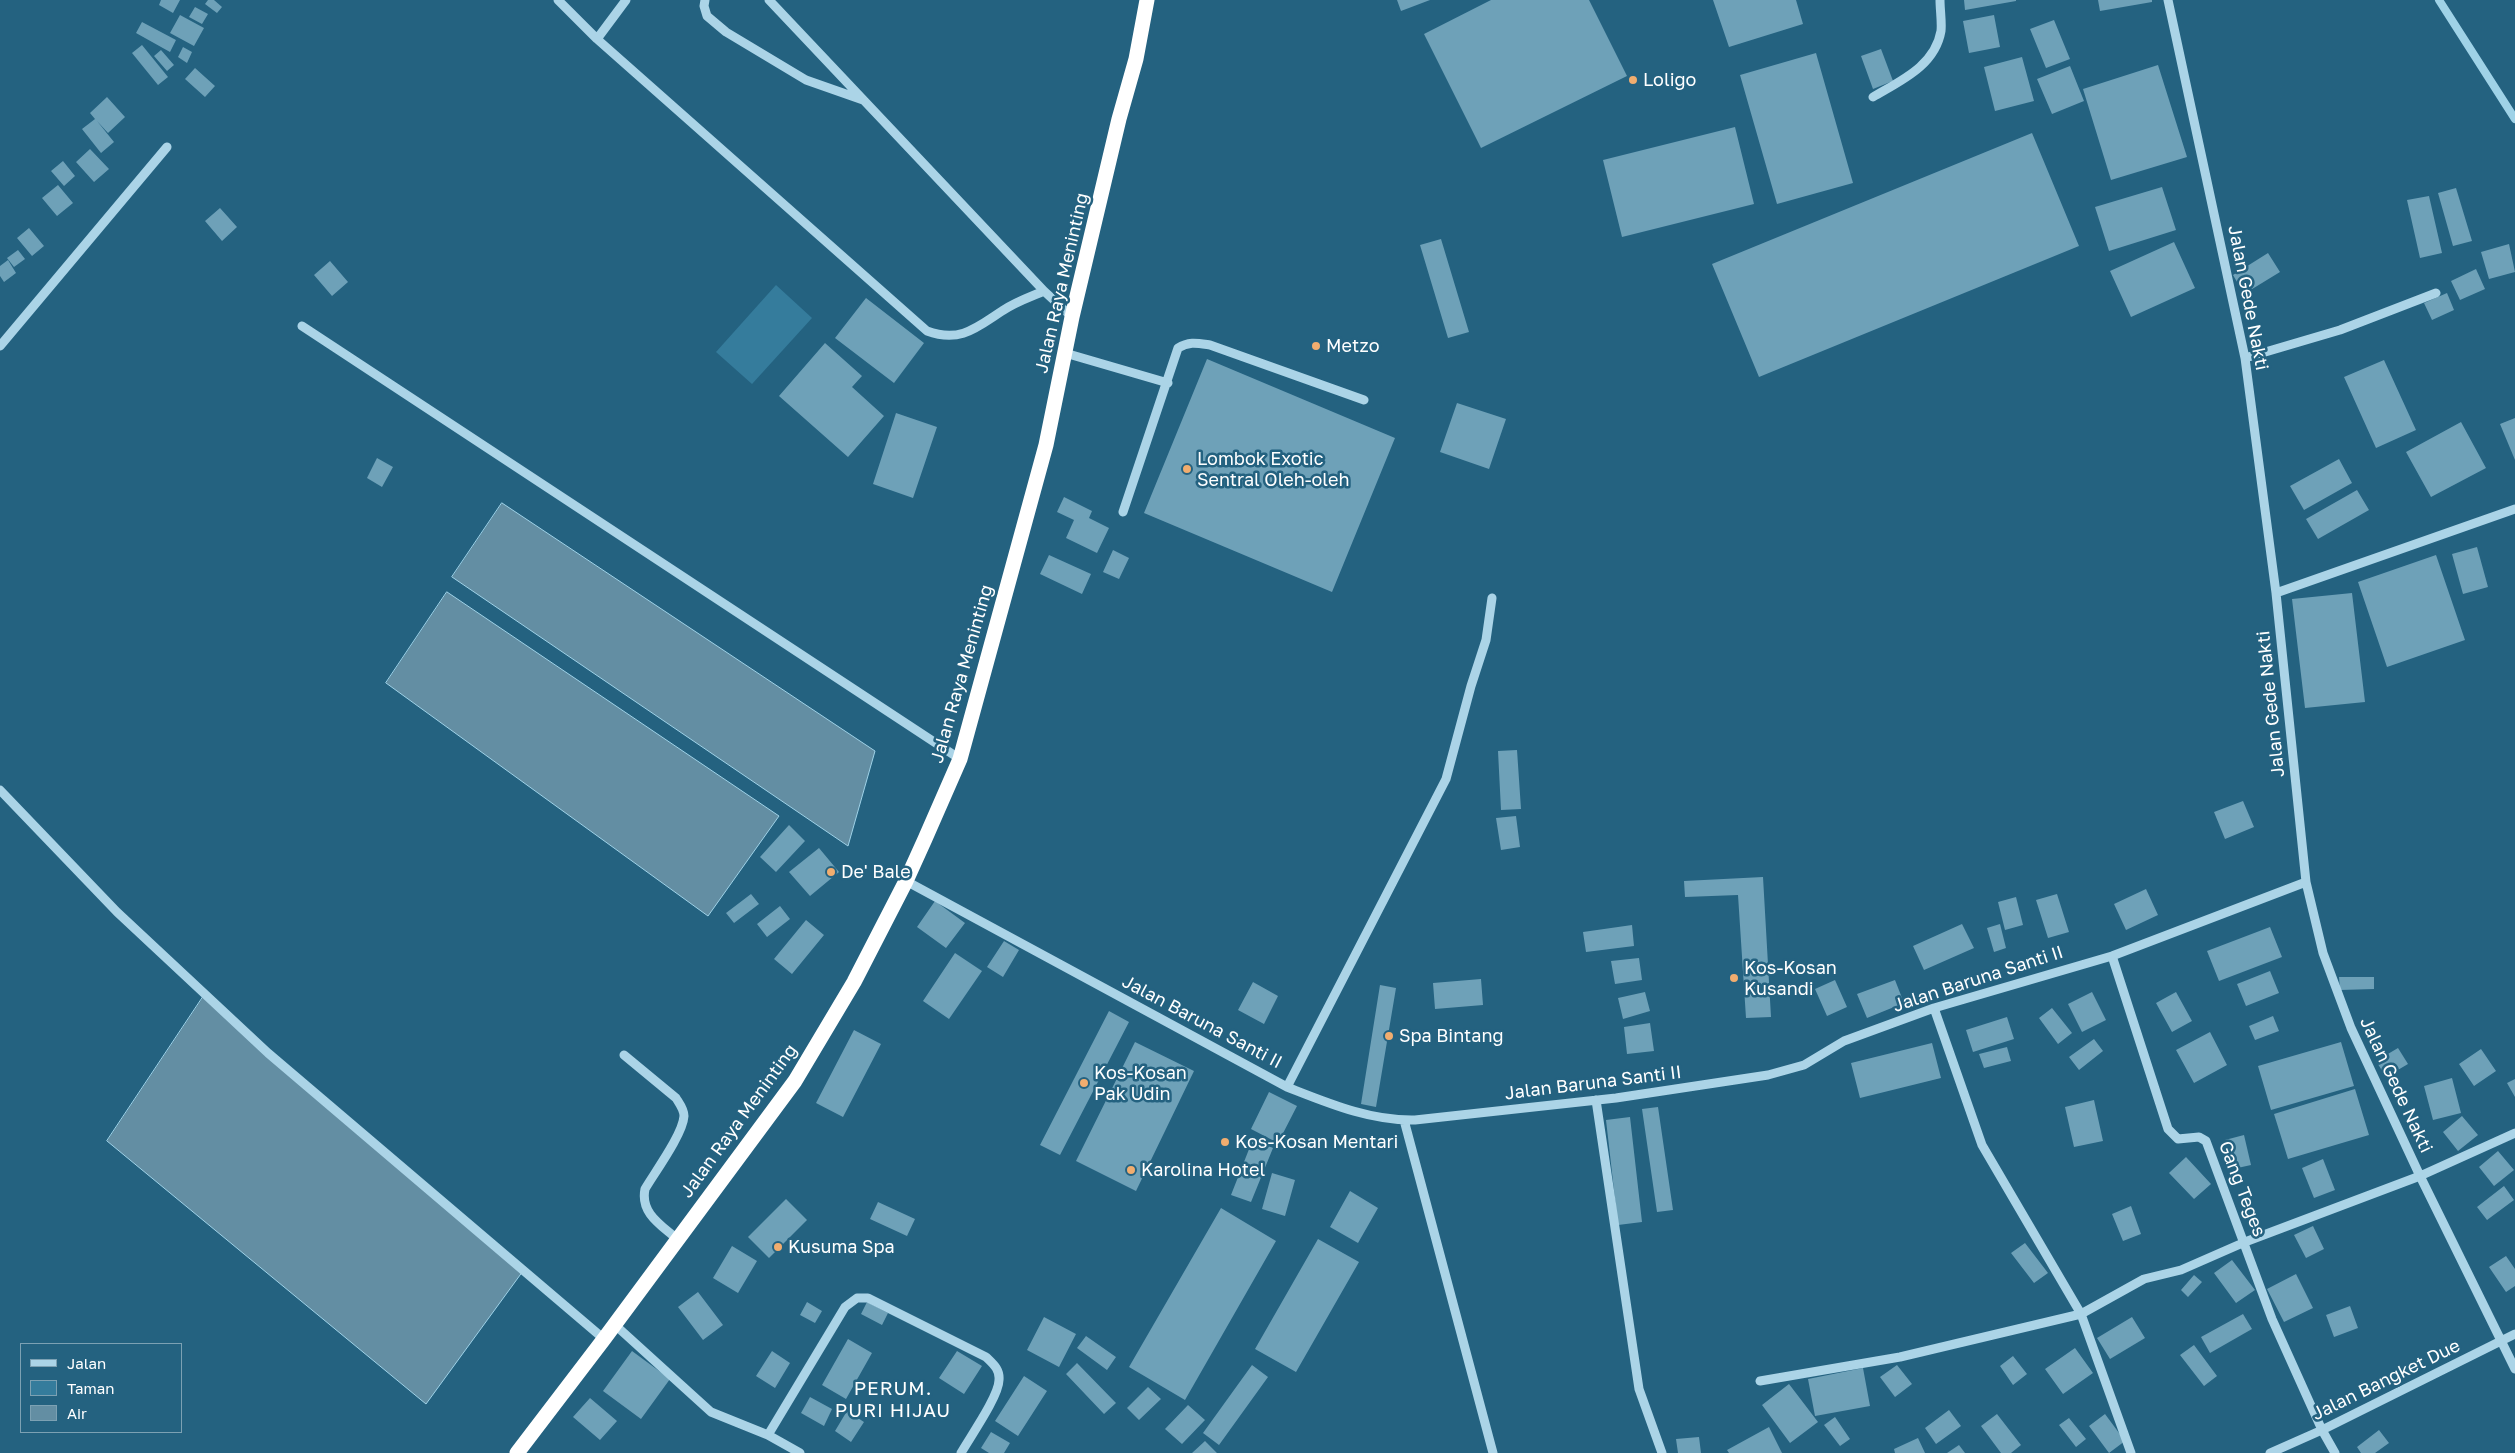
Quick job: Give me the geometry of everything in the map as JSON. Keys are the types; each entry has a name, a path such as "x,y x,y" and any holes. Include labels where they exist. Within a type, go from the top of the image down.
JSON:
{"highway":[{"name":"Jalan Raya Meninting","path":"516,1453 604,1339 795,1081 854,982 906,881 960,759 1046,445 1072,317 1119,120 1136,59 1147,0"}],"street":[{"path":"558,0 598,39 927,331 948,336 961,334 984,324 1023,299 1044,291"},
{"path":"598,39 626,0"},
{"path":"705,0 704,6 707,16 726,32 806,80 865,101"},
{"path":"769,0 1044,291 1072,317"},
{"path":"1873,97 1922,66 1929,58 1941,31 1940,0"},
{"name":"Jalan Gede Nakti","path":"2168,0 2245,358 2276,594 2306,882 2323,953 2336,991 2420,1176 2515,1369"},
{"path":"0,346 167,147"},
{"path":"2245,358 2340,330 2436,293"},
{"path":"302,326 960,759"},
{"path":"1123,512 1168,383 1178,348 1191,342 1210,344 1364,400"},
{"path":"1065,353 1168,383"},
{"path":"2276,594 2515,509"},
{"path":"1287,1087 1446,779 1471,686 1486,640 1492,598"},
{"path":"0,790 117,912 268,1053 604,1339"},
{"name":"Jalan Baruna Santi II","path":"906,881 1287,1087 1336,1106 1390,1120 1596,1100 1768,1074 1804,1065 1844,1041 1934,1008 2112,956 2306,882"},
{"name":"Gang Teges","path":"2112,956 2168,1129 2178,1139 2199,1137 2206,1141 2272,1319 2322,1430 2336,1453"},
{"path":"1934,1008 1982,1145 2081,1314 2131,1453"},
{"path":"624,1055 676,1098 682,1106 684,1115 674,1141 645,1189 643,1197 646,1211 677,1239"},
{"path":"1596,1100 1639,1389 1662,1453"},
{"path":"1404,1120 1493,1453"},
{"path":"1760,1381 1900,1357 2081,1314 2144,1279 2182,1270 2245,1242 2420,1176 2515,1133"},
{"path":"768,1435 845,1307 857,1298 868,1298 986,1357 995,1366 1000,1381 996,1393 961,1453"},
{"path":"614,1324 711,1412 768,1435 800,1453"},
{"name":"Jalan Bangket Due","path":"2270,1453 2322,1430 2515,1334"}],"green space":[{"path":"776,285 812,318 752,384 716,352"}],"water":[{"path":"502,503 875,751 848,846 452,577"},
{"path":"447,592 779,816 708,916 386,683"},
{"path":"203,997 523,1271 426,1404 107,1141"}],"building":[{"path":"161,0 180,0 173,13 159,5"},
{"path":"208,0 214,0 222,7 217,13 205,4"},
{"path":"1397,0 1430,0 1401,11"},
{"path":"1491,0 1589,0 1627,76 1481,148 1424,34"},
{"path":"1713,0 1796,0 1803,24 1729,47"},
{"path":"1964,0 2016,0 2016,1 1965,10"},
{"path":"2098,0 2152,0 2152,2 2100,11"},
{"path":"195,7 208,14 202,24 189,17"},
{"path":"180,15 204,28 194,46 170,33"},
{"path":"1994,15 2000,47 1969,53 1963,21"},
{"path":"2054,20 2070,59 2046,68 2030,29"},
{"path":"142,22 176,40 170,52 136,33"},
{"path":"142,45 168,77 158,85 132,53"},
{"path":"183,47 192,52 187,63 178,57"},
{"path":"1881,49 1893,81 1873,89 1861,56"},
{"path":"161,50 174,65 167,71 154,56"},
{"path":"1816,53 1853,183 1777,204 1740,75"},
{"path":"2022,57 2034,101 1995,111 1984,67"},
{"path":"2158,65 2187,157 2111,180 2083,89"},
{"path":"2070,66 2084,101 2052,114 2037,79"},
{"path":"195,68 215,86 205,97 185,79"},
{"path":"107,97 125,117 108,133 97,121 114,142 101,153 82,129 95,119 90,113"},
{"path":"1735,127 1754,204 1622,237 1603,160"},
{"path":"2032,133 2079,246 1759,377 1712,264"},
{"path":"90,149 109,169 94,182 76,162"},
{"path":"63,161 75,176 64,186 51,171"},
{"path":"58,185 73,203 57,216 42,198"},
{"path":"2162,187 2176,230 2109,251 2095,207"},
{"path":"2456,188 2472,241 2453,246 2438,193"},
{"path":"2429,196 2442,253 2420,258 2407,200"},
{"path":"220,208 237,227 222,241 205,221"},
{"path":"29,228 44,246 32,256 17,238"},
{"path":"1441,239 1469,332 1448,338 1420,245"},
{"path":"2174,242 2195,288 2131,317 2110,271"},
{"path":"2509,244 2515,272 2489,279 2481,252"},
{"path":"18,250 25,259 14,267 7,258"},
{"path":"2268,253 2280,272 2244,294 2233,275"},
{"path":"8,260 16,273 4,282 0,276 0,266"},
{"path":"330,261 348,282 332,296 314,275"},
{"path":"2476,269 2485,289 2460,300 2451,281"},
{"path":"2447,293 2454,310 2432,320 2424,303"},
{"path":"866,298 924,343 894,383 835,338"},
{"path":"825,343 862,376 852,387 884,416 848,457 779,396"},
{"path":"1207,359 1395,438 1332,592 1144,513"},
{"path":"2384,360 2416,430 2376,448 2344,377"},
{"path":"1457,403 1506,419 1489,469 1440,452"},
{"path":"896,413 937,427 913,498 873,484"},
{"path":"2515,418 2515,460 2500,424"},
{"path":"2461,422 2486,468 2431,497 2406,452"},
{"path":"377,458 393,467 382,487 367,478"},
{"path":"2339,459 2352,483 2304,510 2290,486"},
{"path":"2357,490 2369,510 2318,539 2306,519"},
{"path":"1064,497 1092,511 1089,518 1109,528 1097,553 1066,538 1074,520 1057,512"},
{"path":"2477,547 2488,587 2463,594 2452,554"},
{"path":"1113,550 1129,558 1119,579 1103,572"},
{"path":"1049,555 1091,574 1082,594 1040,574"},
{"path":"2436,555 2465,640 2387,667 2358,582"},
{"path":"2352,593 2365,702 2305,708 2292,599"},
{"path":"1517,750 1521,809 1501,810 1498,751"},
{"path":"2243,801 2254,827 2225,839 2214,812"},
{"path":"1516,816 1520,847 1501,850 1496,818"},
{"path":"789,825 805,841 776,872 760,857"},
{"path":"819,848 839,872 810,896 789,872"},
{"path":"1763,877 1771,1017 1746,1018 1738,895 1685,897 1684,881"},
{"path":"2146,889 2158,915 2126,930 2114,904"},
{"path":"751,894 759,904 734,923 726,913"},
{"path":"2057,894 2069,932 2048,938 2036,900"},
{"path":"2016,897 2023,925 2005,930 1998,902"},
{"path":"935,901 965,923 946,948 917,927"},
{"path":"780,906 790,919 767,937 757,924"},
{"path":"806,920 824,935 792,974 774,959"},
{"path":"1962,924 1974,948 1924,970 1913,946"},
{"path":"2000,924 2006,948 1994,952 1987,928"},
{"path":"1632,925 1634,946 1586,952 1583,932"},
{"path":"2270,927 2282,957 2219,981 2207,951"},
{"path":"1004,941 1019,950 1003,977 987,967"},
{"path":"955,953 982,971 949,1019 923,1001"},
{"path":"1639,958 1642,980 1615,984 1611,961"},
{"path":"2270,971 2279,993 2246,1006 2237,984"},
{"path":"2339,977 2374,977 2374,989 2340,990"},
{"path":"1481,979 1483,1005 1435,1009 1433,983"},
{"path":"1835,980 1847,1007 1827,1016 1815,989"},
{"path":"1895,980 1904,1003 1867,1018 1857,994"},
{"path":"1253,982 1278,996 1264,1024 1238,1010"},
{"path":"1380,985 1396,988 1376,1107 1361,1104"},
{"path":"1645,992 1650,1011 1623,1019 1618,998"},
{"path":"2092,992 2106,1020 2082,1032 2068,1004"},
{"path":"2176,992 2192,1021 2172,1032 2156,1003"},
{"path":"2052,1008 2072,1033 2058,1044 2039,1018"},
{"name":"Kos-Kosan Pak Udin","path":"1109,1011 1129,1022 1060,1155 1040,1145"},
{"path":"2273,1016 2279,1031 2255,1040 2249,1026"},
{"path":"2007,1017 2014,1039 1973,1052 1966,1030"},
{"path":"1650,1023 1654,1051 1627,1054 1624,1027"},
{"path":"854,1030 881,1044 843,1117 816,1103"},
{"path":"2210,1032 2227,1065 2194,1083 2176,1050"},
{"path":"2094,1039 2103,1051 2079,1070 2069,1057"},
{"path":"1135,1042 1194,1071 1136,1191 1076,1161"},
{"path":"2341,1042 2354,1086 2271,1110 2258,1066"},
{"path":"1932,1043 1941,1078 1860,1098 1851,1063"},
{"path":"2007,1047 2011,1061 1984,1068 1979,1054"},
{"path":"2398,1048 2408,1064 2386,1077 2376,1061"},
{"path":"2481,1049 2496,1071 2474,1086 2459,1064"},
{"path":"2452,1078 2461,1113 2433,1120 2424,1086"},
{"path":"2515,1079 2515,1097 2507,1083"},
{"path":"2355,1089 2369,1135 2288,1159 2274,1114"},
{"path":"1269,1092 1297,1106 1278,1143 1251,1129"},
{"path":"2094,1100 2103,1141 2074,1147 2065,1107"},
{"path":"1658,1107 1673,1210 1657,1212 1642,1109"},
{"path":"2462,1116 2478,1135 2458,1151 2443,1132"},
{"path":"1630,1117 1642,1222 1618,1225 1606,1120"},
{"path":"2244,1135 2251,1165 2233,1169 2225,1140"},
{"path":"1253,1139 1273,1148 1251,1202 1231,1195"},
{"path":"2498,1151 2514,1170 2494,1186 2479,1167"},
{"path":"2186,1157 2211,1184 2194,1199 2169,1173"},
{"path":"2323,1159 2335,1190 2314,1198 2302,1168"},
{"path":"1272,1173 1295,1180 1285,1216 1262,1209"},
{"path":"2504,1186 2514,1200 2487,1220 2477,1207"},
{"path":"1350,1191 1378,1208 1358,1243 1330,1227"},
{"path":"786,1199 807,1220 769,1258 748,1237"},
{"path":"878,1202 915,1219 907,1236 870,1219"},
{"path":"2131,1206 2141,1234 2123,1241 2112,1214"},
{"path":"1221,1208 1276,1241 1185,1400 1129,1367"},
{"path":"2313,1226 2324,1249 2306,1258 2294,1235"},
{"path":"1318,1239 1359,1262 1296,1372 1255,1349"},
{"path":"2025,1243 2048,1273 2034,1283 2011,1253"},
{"path":"732,1246 757,1261 738,1293 713,1278"},
{"path":"2506,1256 2515,1269 2515,1286 2506,1292 2489,1267"},
{"path":"2232,1260 2255,1290 2236,1303 2214,1273"},
{"path":"2296,1274 2313,1308 2284,1322 2267,1289"},
{"path":"2194,1275 2202,1282 2188,1297 2181,1290"},
{"path":"698,1292 723,1325 703,1340 678,1307"},
{"path":"807,1302 822,1311 815,1323 800,1315"},
{"path":"867,1302 888,1313 882,1325 861,1314"},
{"path":"2350,1306 2358,1328 2334,1337 2326,1315"},
{"path":"2243,1314 2252,1329 2210,1353 2201,1337"},
{"path":"1044,1317 1076,1334 1059,1367 1027,1350"},
{"path":"2132,1317 2145,1338 2110,1359 2097,1338"},
{"path":"1086,1336 1116,1357 1107,1370 1077,1348"},
{"path":"848,1339 872,1353 846,1399 822,1385"},
{"path":"2194,1345 2217,1376 2204,1386 2180,1355"},
{"path":"2075,1348 2093,1373 2063,1394 2045,1369"},
{"path":"632,1351 670,1379 641,1419 603,1391"},
{"path":"772,1351 790,1363 775,1388 756,1376"},
{"path":"957,1351 982,1366 964,1394 939,1378"},
{"path":"2013,1356 2027,1374 2013,1385 2000,1366"},
{"path":"1077,1363 1116,1403 1104,1414 1066,1374"},
{"path":"1252,1365 1268,1377 1219,1445 1203,1433"},
{"path":"1897,1365 1912,1384 1895,1397 1880,1377"},
{"path":"1863,1368 1870,1406 1815,1416 1808,1379"},
{"path":"1024,1376 1047,1391 1018,1436 995,1421"},
{"path":"1789,1384 1818,1422 1790,1443 1762,1405"},
{"path":"1148,1387 1161,1399 1139,1420 1127,1408"},
{"path":"810,1397 832,1409 824,1426 801,1413"},
{"path":"590,1398 617,1421 600,1440 573,1417"},
{"path":"1188,1405 1205,1420 1182,1444 1165,1429"},
{"path":"1949,1410 1961,1426 1936,1444 1925,1428"},
{"path":"847,1411 864,1422 851,1442 835,1431"},
{"path":"1997,1414 2021,1445 2011,1453 2001,1453 1981,1426"},
{"path":"2105,1414 2125,1441 2109,1453 2089,1426"},
{"path":"1835,1417 1850,1439 1840,1446 1824,1425"},
{"path":"2069,1418 2086,1439 2076,1447 2059,1425"},
{"path":"1769,1427 1782,1453 1729,1453 1727,1450"},
{"path":"2379,1430 2389,1443 2375,1453 2361,1453 2357,1447"},
{"path":"991,1432 1010,1443 1004,1453 989,1453 981,1448"},
{"path":"1699,1437 1701,1453 1678,1453 1676,1439"},
{"path":"1918,1438 1925,1453 1895,1453 1894,1449"},
{"path":"1205,1441 1217,1453 1192,1453"},
{"path":"1959,1445 1965,1453 1947,1453"}],"waterway":[{"path":"2439,0 2515,119"}],"place":[{"name":"Loligo","path":"1633,80"},
{"name":"Metzo","path":"1316,346"},
{"name":"Lombok Exotic Sentral Oleh-oleh","path":"1187,469"},
{"name":"De' Bale","path":"831,872"},
{"name":"Kos-Kosan Kusandi","path":"1734,978"},
{"name":"Spa Bintang","path":"1389,1036"},
{"name":"Kos-Kosan Pak Udin","path":"1084,1083"},
{"name":"Kos-Kosan Mentari","path":"1225,1142"},
{"name":"Karolina Hotel","path":"1131,1170"},
{"name":"Kusuma Spa","path":"778,1247"}],"district":[{"name":"PERUM. PURI HIJAU","path":"893,1400"}]}
